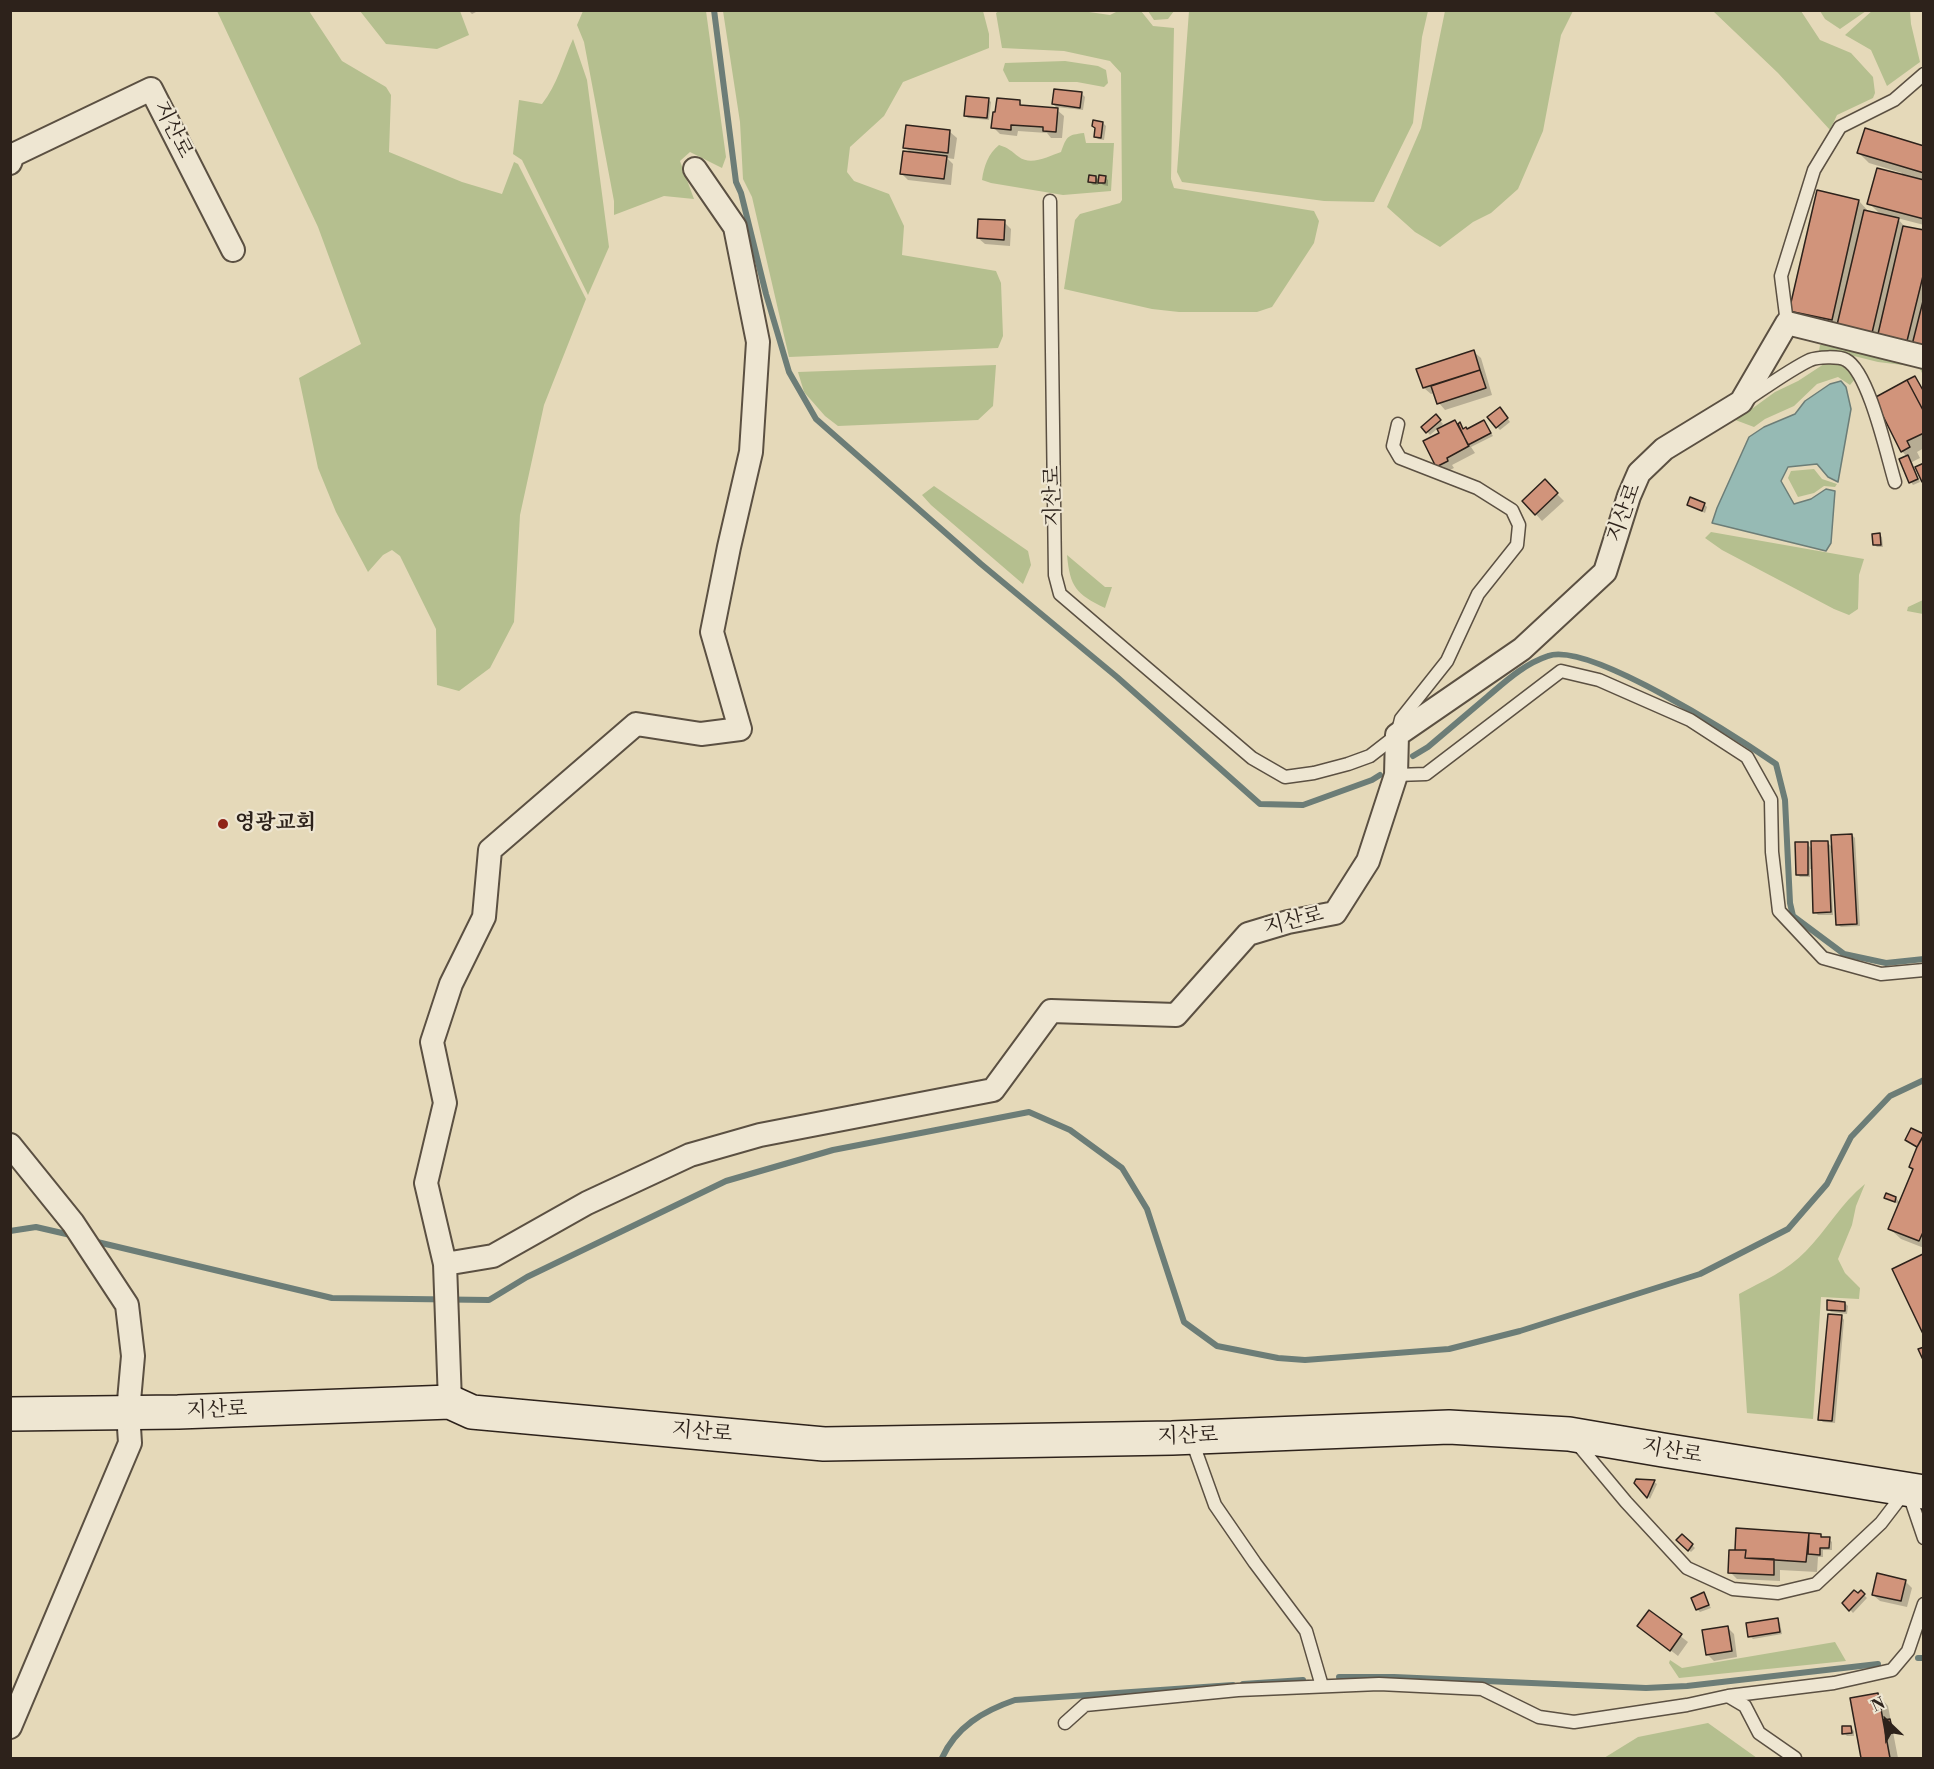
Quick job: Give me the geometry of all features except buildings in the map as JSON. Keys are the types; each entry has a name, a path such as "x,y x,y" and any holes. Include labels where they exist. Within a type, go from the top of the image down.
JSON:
{"main road":[{"name":"지산로","path":"10,1414 178,1412 450,1402 472,1412 824,1444 1190,1437 1449,1427 1569,1434 1915,1491"}],"street":[{"name":"지산로","path":"10,163 13,155 151,89 233,250"},
{"path":"450,1402 445,1275 426,1182 446,1103 432,1042 451,984 484,917 490,850 636,724 701,734 740,729 712,632 729,547 752,452 758,342 735,227 695,169"},
{"path":"1786,323 1923,357"},
{"name":"지산로","path":"445,1275 493,1256 587,1203 690,1155 760,1135 993,1090 1051,1011 1176,1015 1248,934 1288,922 1335,913 1368,861 1396,774 1397,735 1522,649 1605,572 1629,496 1639,473 1664,449 1741,402 1786,323"},
{"path":"10,1145 73,1223 127,1305 133,1356 128,1412 130,1443 10,1727"}],"lane":[{"path":"1786,323 1781,276 1814,170 1840,127 1894,99 1923,75"},
{"name":"지산로","path":"1050,201 1055,575 1060,594 1252,758 1286,777 1314,773 1370,756 1397,735 1401,719 1447,662 1478,594 1516,545 1519,525 1512,510 1477,488 1400,458 1393,446 1398,424"},
{"path":"1741,402 1811,360 1823,357 1845,359 1856,369 1867,388 1895,482"},
{"path":"1396,774 1426,774 1561,670 1599,680 1690,720 1747,757 1771,800 1772,852 1779,911 1823,958 1881,974 1923,970"},
{"path":"1569,1434 1626,1502 1687,1568 1733,1588 1778,1593 1816,1584 1915,1491"},
{"path":"1190,1437 1215,1505 1306,1631 1322,1686"},
{"path":"1915,1491 1923,1538"},
{"path":"1065,1723 1085,1705 1238,1690 1379,1684 1482,1689 1539,1717 1574,1722 1687,1705 1728,1696 1834,1683 1892,1670 1908,1651 1923,1604"},
{"path":"1728,1696 1745,1706 1759,1732 1795,1758"}],"green space":[{"path":"1873,10 1910,11 1920,62 1887,86 1871,50 1845,35"},
{"path":"217,11 309,11 342,61 386,87 391,95 389,152 462,182 502,194 514,162 518,164 586,299 544,405 520,515 514,622 490,668 459,691 437,685 436,629 400,556 392,550 383,555 368,572 336,512 318,468 299,378 361,344 318,227"},
{"path":"360,11 460,11 469,35 437,49 386,44"},
{"path":"583,11 706,11 726,157 722,168 690,152 680,161 694,199 664,196 614,215 614,201 584,42 577,25"},
{"path":"723,11 983,11 989,34 989,48 903,82 884,116 850,147 847,172 854,181 889,194 904,226 902,255 996,271 1001,283 1003,336 998,348 789,357 752,197 743,179 740,122"},
{"path":"999,11 1082,11 1110,15 1118,11 1141,11 1153,26 1174,28 1171,179 1174,188 1314,211 1319,221 1314,243 1272,307 1257,312 1179,312 1152,309 1064,289 1075,220 1080,214 1120,203 1122,200 1121,73 1110,61 1064,51 1002,48 996,13"},
{"path":"1148,11 1174,11 1168,19 1154,20"},
{"path":"1189,11 1428,11 1422,37 1413,123 1374,202 1324,201 1182,182 1177,172"},
{"path":"1445,11 1573,11 1561,35 1543,131 1518,189 1491,213 1473,222 1440,247 1415,232 1387,207 1421,128"},
{"path":"1713,11 1801,11 1820,40 1851,53 1873,77 1875,93 1873,98 1837,115 1830,130 1778,73"},
{"path":"1820,11 1866,11 1840,29 1825,19"},
{"path":"573,39 587,80 609,247 588,295 522,160 513,154 519,100 542,104 556,81"},
{"path":"1065,61 1098,66 1106,70 1108,83 1104,87 1077,82 1009,82 1003,70 1005,63"},
{"path":"1084,133 1086,143 1114,143 1111,191 1063,195 982,180 987,161 999,145 1029,161 1061,152 1068,137"},
{"path":"1830,344 1923,363 1923,375 1919,367 1878,362 1838,352 1819,351 1820,345"},
{"path":"1834,362 1845,364 1855,379 1850,385 1838,377 1817,384 1794,406 1765,419 1754,427 1730,418 1753,408 1775,392 1798,381 1824,364"},
{"path":"996,365 993,406 978,420 838,426 825,416 804,392 798,372"},
{"path":"1814,469 1822,479 1837,484 1835,487 1824,486 1814,493 1798,497 1788,478 1791,471"},
{"path":"934,486 1028,551 1031,565 1023,584 922,495"},
{"path":"1711,532 1864,559 1859,575 1858,609 1849,615 1834,609 1722,550 1705,538"},
{"path":"1067,555 1105,587 1112,587 1105,608 1081,594 1076,588 1070,575"},
{"path":"1923,600 1923,614 1907,611 1908,607"},
{"path":"1865,1184 1838,1259 1845,1273 1860,1288 1859,1299 1821,1297 1813,1419 1747,1413 1739,1294 1799,1258 1856,1191"},
{"path":"1835,1642 1846,1661 1679,1678 1669,1663 1670,1660 1682,1668"},
{"path":"1708,1723 1757,1758 1604,1758 1638,1737"}],"water":[{"path":"1841,381 1846,387 1851,409 1838,482 1828,477 1817,464 1788,467 1781,481 1794,504 1811,499 1826,489 1835,491 1831,543 1826,551 1712,523 1749,437 1764,427 1795,414 1805,401 1830,384"}],"waterway":[{"path":"714,10 736,182 741,193 766,294 789,372 816,419 981,564 1117,677 1260,804 1303,805 1380,775"},
{"path":"1413,756 1428,747 1523,668 1548,656 1568,655 1596,663 1698,714 1776,764 1785,800 1790,903 1793,916 1844,954 1886,963 1924,959"},
{"path":"93,1241 332,1298 489,1300 527,1277 726,1181 833,1150 1029,1112 1070,1130 1122,1168 1147,1209 1184,1322 1217,1346 1278,1358 1305,1360 1449,1349 1520,1331 1700,1274 1788,1229 1827,1184 1851,1137 1890,1096 1924,1080"},
{"path":"10,1231 36,1227 75,1236"},
{"path":"1918,1658 1924,1658"},
{"path":"1339,1677 1394,1677 1646,1688 1687,1686 1878,1664"},
{"path":"1243,1684 1303,1680"},
{"path":"942,1758 963,1729 992,1709 1015,1700 1233,1685"}],"place":[{"name":"영광교회","path":"223,824"}]}
